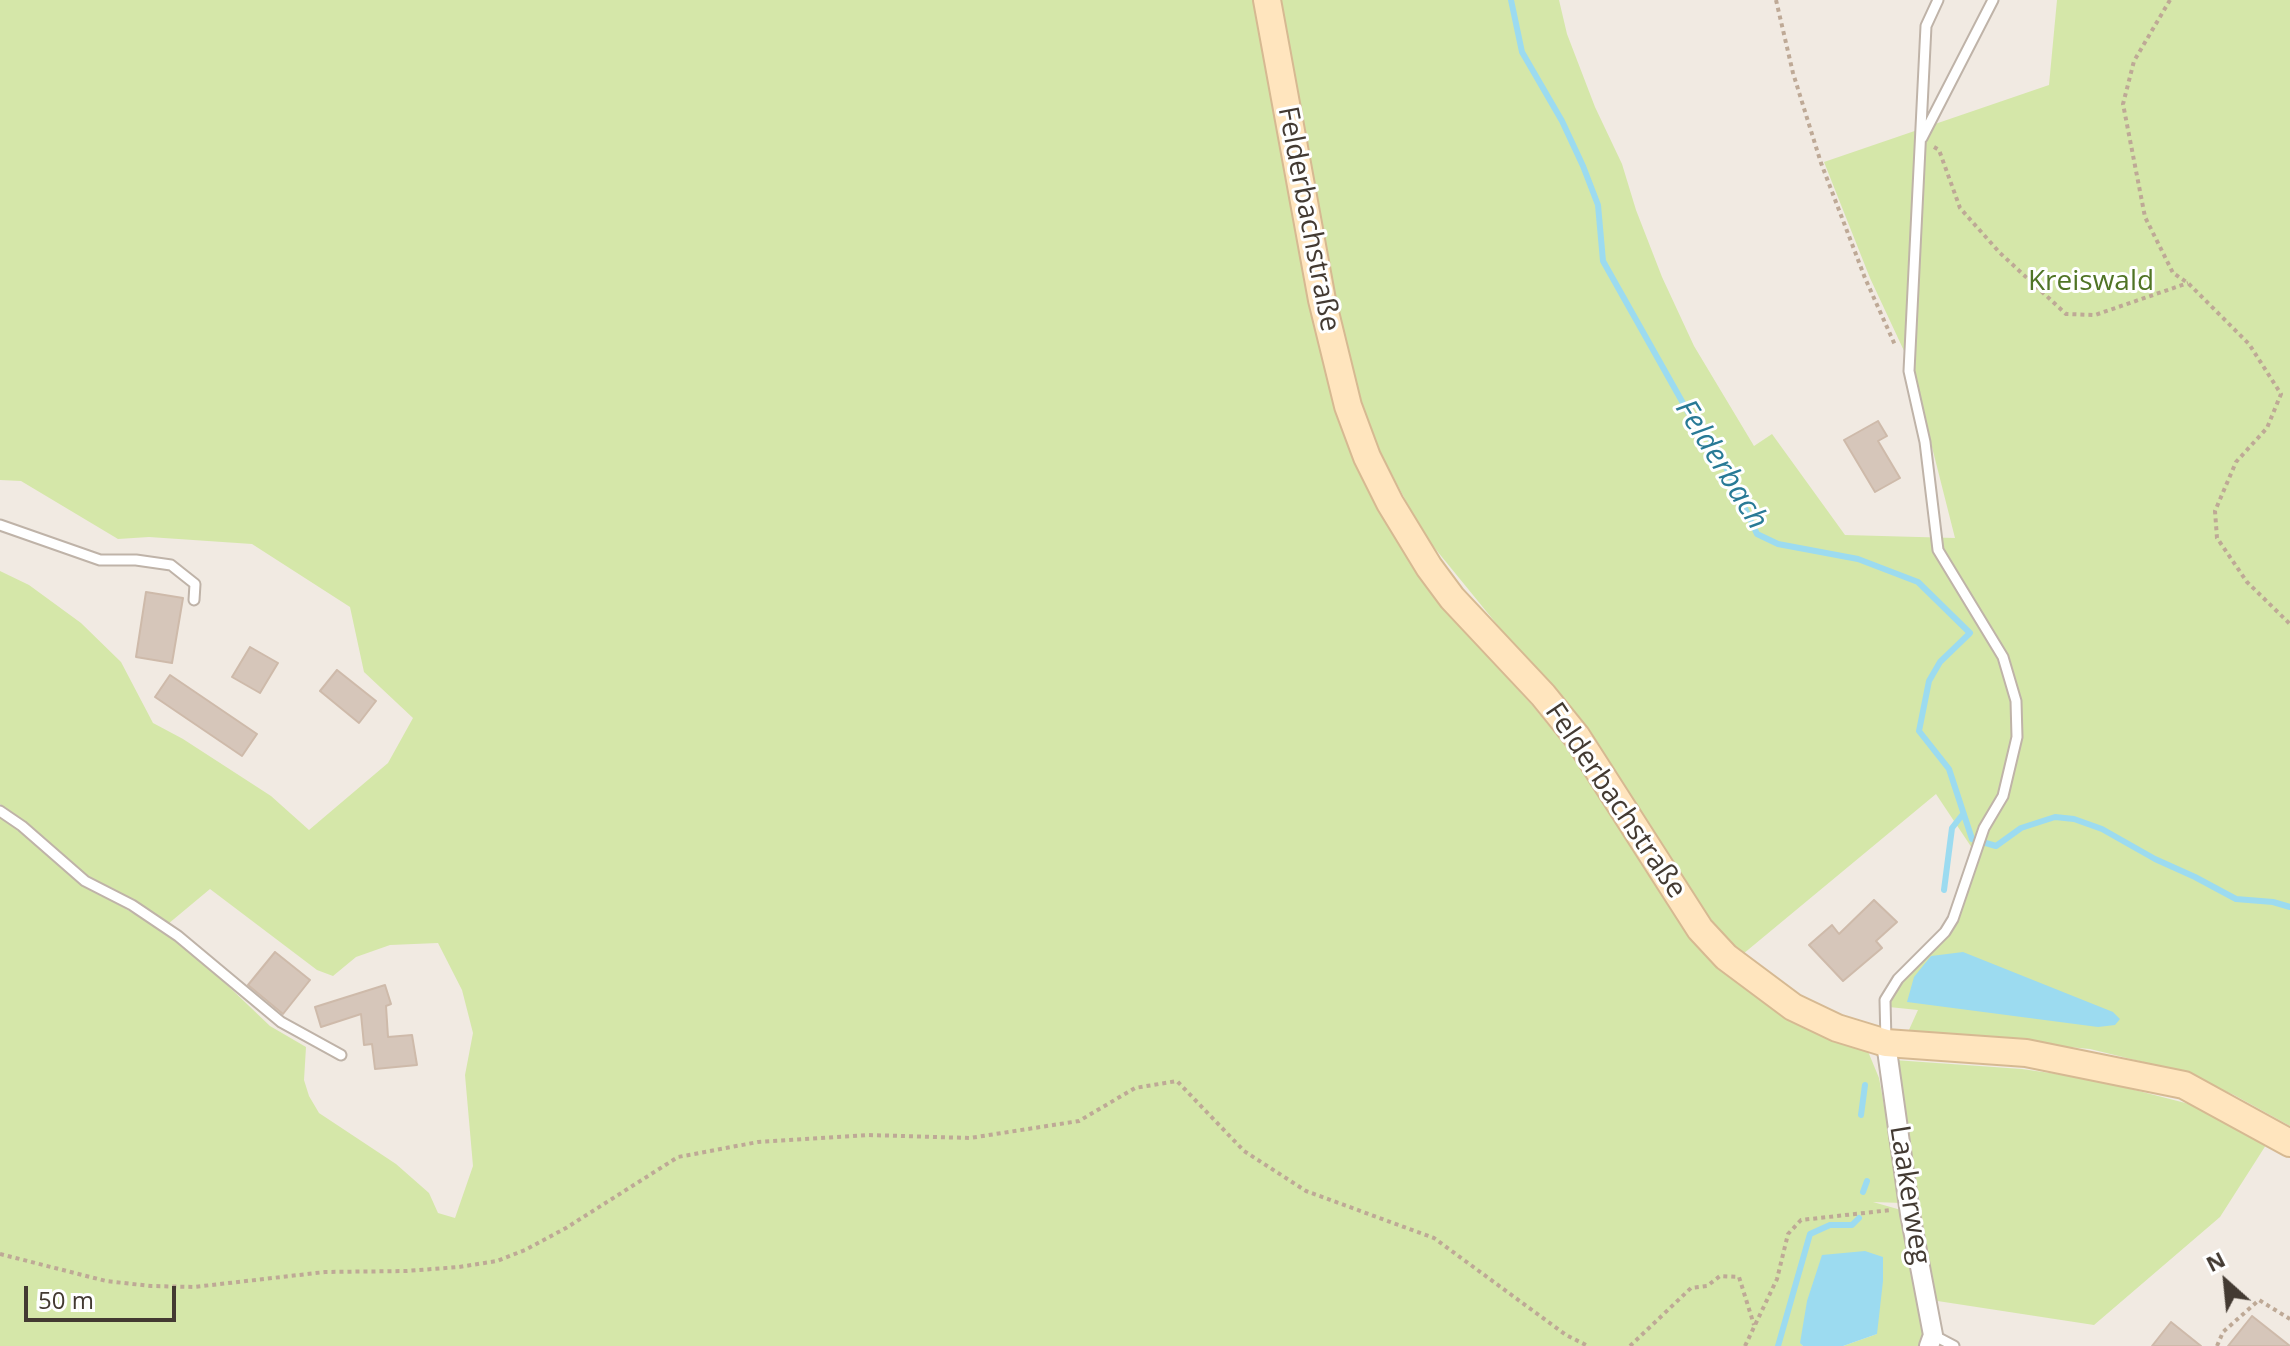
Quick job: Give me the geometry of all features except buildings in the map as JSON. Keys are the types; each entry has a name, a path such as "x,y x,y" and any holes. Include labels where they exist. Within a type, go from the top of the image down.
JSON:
{"street":[{"name":"Felderbachstraße","path":"1267,0 1322,300 1348,406 1367,457 1411,540 1452,598 1543,695 1577,737 1700,929 1726,957 1793,1007 1837,1028 1886,1043 2026,1053 2184,1085 2290,1143"},
{"name":"Laakerweg","path":"1886,1043 1931,1340"}],"lane":[{"path":"1886,1043 1885,1000 1898,979 1945,932 1953,919 1984,828 2003,796 2017,737 2016,701 2003,657 1938,550 1925,442 1909,371 1926,26 1938,0"},
{"path":"1921,141 1993,0"},
{"path":"0,525 100,560 136,560 171,565 195,584 194,600"},
{"path":"0,811 22,826 85,881 132,905 178,936 281,1022 341,1055"},
{"path":"1931,1340 1954,1346"}],"path":[{"path":"1776,0 1793,73 1821,163 1865,278 1909,371"},
{"path":"2170,0 2134,61 2123,104 2145,217 2173,273 2188,283 2249,344 2281,394 2267,428 2236,462 2215,511 2217,538 2247,582 2290,624"},
{"path":"1921,141 1939,150 1960,208 2000,253 2066,314 2095,315 2188,283"},
{"path":"0,1254 106,1281 151,1286 194,1287 325,1272 459,1267 497,1261 525,1250 566,1228 678,1157 758,1142 868,1135 970,1138 1063,1124 1079,1121 1135,1088 1177,1081 1244,1151 1256,1159 1306,1191 1434,1238 1566,1335 1588,1346"},
{"path":"1745,1346 1777,1279 1788,1234 1801,1220 1910,1208"},
{"path":"1630,1346 1691,1288 1707,1286 1720,1276 1739,1277 1754,1325"},
{"path":"2217,1346 2223,1332 2259,1300 2290,1319"}],"green space":[{"path":"0,0 1259,0 1338,420 1380,512 1461,628 1532,705 1575,758 1693,938 1739,984 1788,1016 1867,1049 1879,1078 1902,1203 1873,1202 1908,1212 1928,1334 1923,1346 1843,1346 1877,1334 1800,1342 1803,1346 0,1346 0,815 77,881 161,929 202,961 270,1026 306,1047 304,1080 319,1113 396,1164 429,1193 438,1213 455,1218 473,1166 465,1075 473,1033 462,990 438,943 390,945 356,957 333,976 317,970 210,889 168,924 83,876 0,804 0,571 29,585 81,623 121,662 153,723 271,796 309,830 388,763 413,718 364,672 350,607 252,544 149,537 118,539 21,481 0,480"},
{"name":"Kreiswald","path":"1275,0 1559,0 1567,34 1595,107 1622,164 1662,277 1694,346 1754,446 1772,434 1845,535 1955,538 1912,368 1870,278 1824,162 2049,85 2057,0 2290,0 2290,1126 2234,1095 2180,1071 2090,1049 1908,1032 1918,1010 1889,1007 1897,987 1952,932 1978,857 1936,794 1743,954 1723,935 1689,890 1575,720 1424,535 1371,435 1334,301"},
{"path":"1894,1060 2022,1069 2092,1079 2201,1107 2266,1145 2220,1217 2094,1325 1931,1300"}],"water":[{"path":"1963,952 2113,1012 2120,1019 2115,1025 2098,1027 1907,1002 1914,977 1931,956"},
{"path":"1865,1251 1883,1257 1877,1334 1843,1346 1803,1346 1800,1343 1807,1301 1822,1255"}],"waterway":[{"name":"Felderbach","path":"1511,0 1522,52 1562,121 1598,205 1603,261 1688,412 1716,446 1757,534 1778,544 1858,559 1918,582 1970,633 1940,662 1929,681 1919,731 1949,769 1972,839 1996,846 2021,828 2055,817 2074,819 2102,829 2236,899 2273,902 2290,907"},
{"path":"1944,890 1952,828 1963,814"},
{"path":"1861,1115 1865,1085"},
{"path":"1863,1192 1867,1181"},
{"path":"1778,1346 1810,1234 1830,1225 1852,1225 1859,1218"}]}
